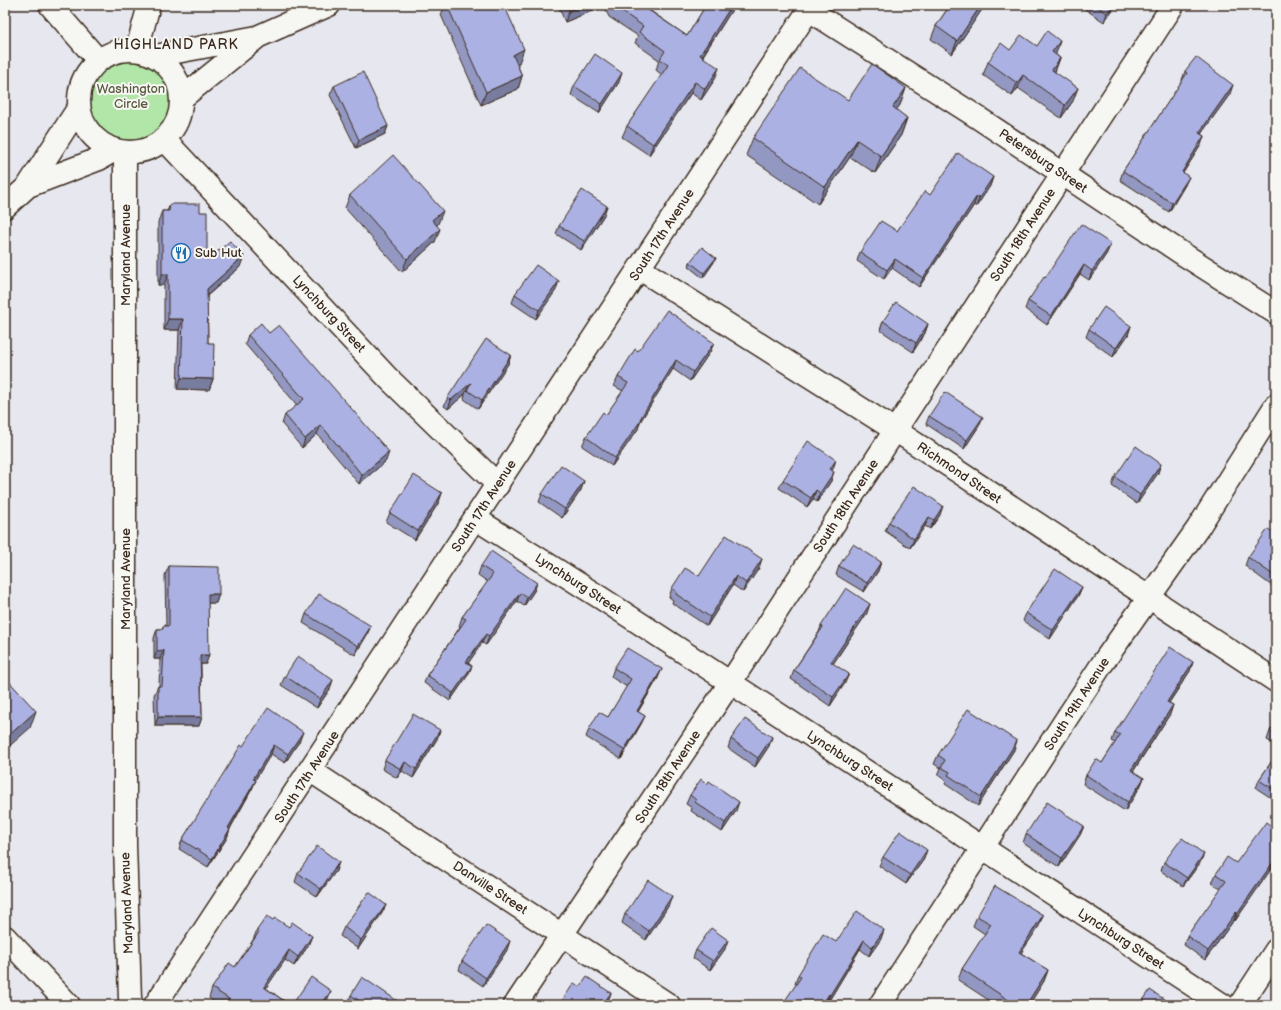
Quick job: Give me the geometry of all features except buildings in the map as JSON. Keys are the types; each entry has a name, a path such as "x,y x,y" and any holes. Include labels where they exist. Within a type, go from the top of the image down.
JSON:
{"street":[{"path":"50,5 98,60"},
{"path":"146,52 150,5"},
{"path":"182,98 257,37 329,5"},
{"name":"South 18th Avenue","path":"516,1005 730,683 1173,5"},
{"name":"Petersburg Street","path":"810,8 1183,254 1276,312"},
{"name":"South 17th Avenue","path":"155,1005 311,771 810,8"},
{"path":"146,52 169,67 178,81 182,98 178,121 164,139 153,147 139,152 120,151 102,144 91,134 83,121 79,107 80,89 86,73 98,60 110,53 123,49 146,52 257,37"},
{"path":"5,207 28,186 79,107"},
{"name":"Lynchburg Street","path":"164,139 388,378 498,485"},
{"path":"28,186 120,151"},
{"name":"Maryland Avenue","path":"120,151 126,845 130,999 132,1005"},
{"name":"Richmond Street","path":"640,269 895,430 1276,681"},
{"name":"South 19th Avenue","path":"880,1005 983,849 1102,664 1198,528 1276,405"},
{"name":"Lynchburg Street","path":"476,519 1223,1005"},
{"name":"Danville Street","path":"311,771 669,1005"},
{"path":"5,937 69,1005"},
{"path":"1240,1005 1276,950"}],"green space":[{"name":"Washington Circle","path":"130,54 146,57 154,61 166,73 170,81 173,97 170,113 166,121 154,133 146,137 130,140 114,137 106,133 94,121 90,113 87,97 90,81 94,73 106,61 114,57"}],"place":[{"name":"Sub Hut","path":"181,253"}],"district":[{"name":"HIGHLAND PARK","path":"176,44"}]}
